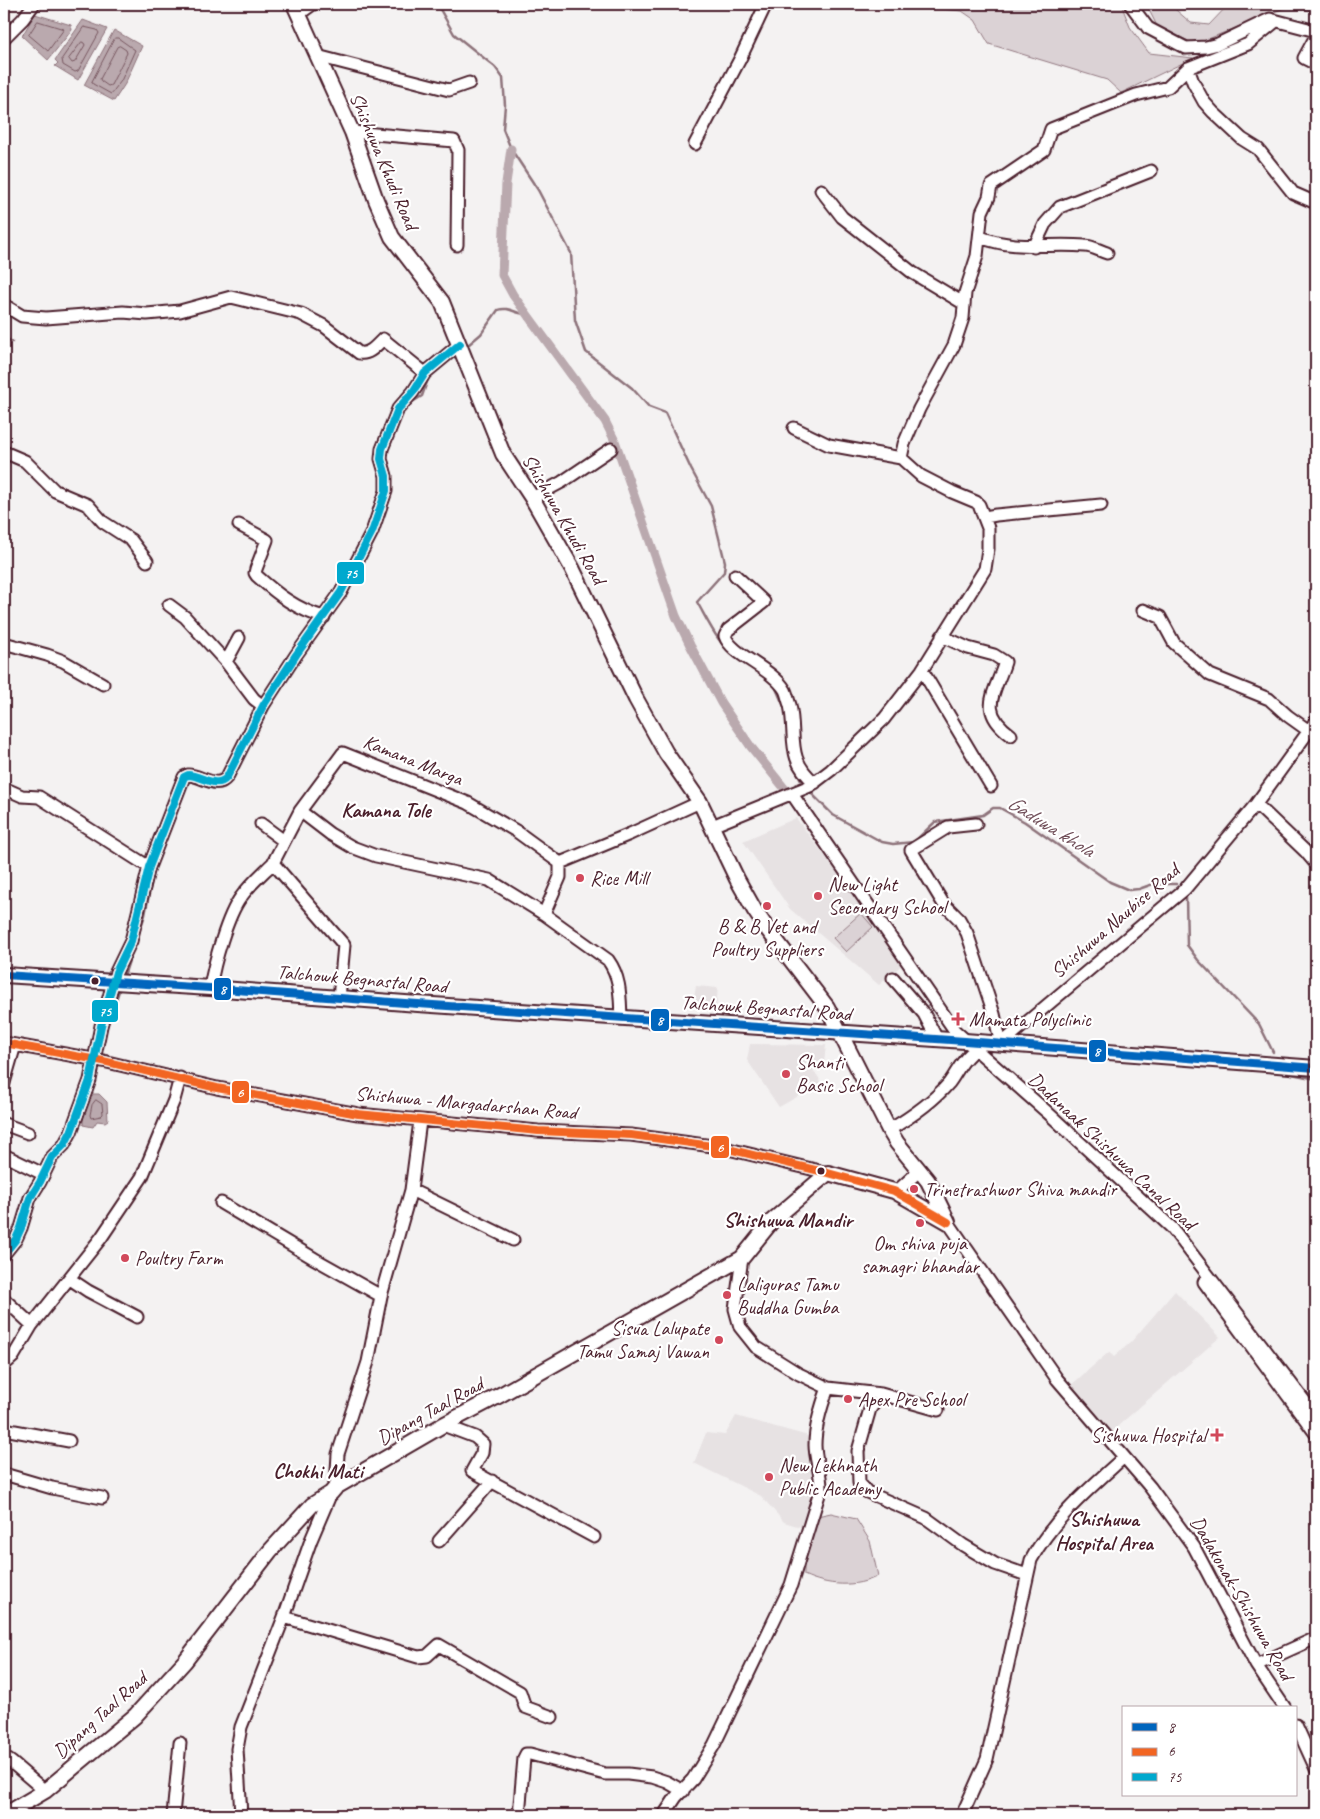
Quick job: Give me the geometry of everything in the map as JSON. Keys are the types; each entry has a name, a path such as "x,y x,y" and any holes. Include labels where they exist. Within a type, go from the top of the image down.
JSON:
{"main road":[{"name":"Shishuwa Khudi Road","path":"296,9 352,132 376,200 392,237 442,302 503,454 532,498 572,568 612,654 636,699 666,753 700,802 737,879 755,911 827,1007 889,1130 897,1143 928,1181 948,1222"},
{"name":"Talchowk Begnastal Road","path":"4,975 937,1039 964,1045 1001,1044 1316,1068"},
{"path":"828,1173 896,1192 948,1222"},
{"name":"Dipang Taal Road","path":"4,1813 13,1810 45,1791 135,1716 185,1662 270,1551 312,1505 443,1425 502,1394 742,1258 772,1221 828,1173"}],"street":[{"path":"4,38 23,19 34,4"},
{"path":"296,9 313,4"},
{"path":"695,144 740,59 766,4"},
{"path":"1130,4 1148,28 1186,48 1218,44 1270,19 1316,31"},
{"path":"901,458 904,444 919,410 954,345 963,318 965,293 977,256 982,212 989,197 991,186 1044,150 1051,129 1136,95 1168,87 1188,68 1248,44 1276,21"},
{"path":"1316,36 1304,58 1316,64"},
{"path":"317,56 449,90 470,83"},
{"path":"1188,68 1204,102 1213,112 1242,139 1258,149 1293,193 1316,203"},
{"path":"352,132 454,141 458,150 457,245"},
{"path":"1034,247 1044,224 1060,207 1151,171"},
{"path":"821,190 842,217 914,273 964,303"},
{"path":"980,238 996,243 1034,247 1087,246 1107,253"},
{"path":"4,305 22,316 46,318 123,312 147,314 180,311 230,297 300,314 324,326 359,353 364,354 370,351 383,339 425,373"},
{"path":"4,1254 16,1239 30,1198 52,1157 68,1139 99,1060 101,1026 116,972 131,940 149,867 184,777 193,775 216,783 225,780 263,706 296,655 341,592 372,532 386,491 386,476 381,459 384,440 398,409 413,392 425,373 460,344"},
{"path":"712,826 792,794 814,783 826,774 884,719 922,670 985,569 988,549 988,528 976,502 921,476 901,458 829,445 794,428"},
{"path":"532,498 562,482 611,449"},
{"path":"4,452 25,461 55,491 88,505 103,522 131,540 147,561"},
{"path":"985,518 996,515 1101,505"},
{"path":"239,525 267,540 256,568 257,576 297,607 324,617"},
{"path":"735,575 764,602 728,630 725,636 726,640 740,653 770,674 786,691 793,719 792,740 797,762 814,783"},
{"path":"169,605 185,617 226,662 254,699 263,706"},
{"path":"1143,610 1160,617 1174,642 1210,675 1269,698 1288,716 1309,731"},
{"path":"942,636 968,648 994,655 1005,662 990,704 992,714 1000,726 1011,735"},
{"path":"226,662 240,638"},
{"path":"4,642 63,661 103,684"},
{"path":"922,670 990,786"},
{"name":"Shishuwa Naubise Road","path":"1001,1044 1185,889 1256,804 1316,721"},
{"name":"Kamana Marga","path":"210,988 213,970 224,935 240,898 273,863 300,810 343,753 468,803 516,831 560,863"},
{"path":"4,788 22,796 39,797 149,867"},
{"path":"792,794 964,1045 964,1059 947,1085 916,1114 889,1130"},
{"path":"544,914 560,877 560,863 700,802"},
{"path":"1256,804 1316,864"},
{"path":"300,810 330,834 352,848 376,856 455,871 489,880 544,914 608,960 614,968 619,981 621,1018"},
{"path":"261,824 284,841"},
{"path":"976,824 948,827 911,850 943,903 959,919 967,933 994,1014 1001,1044"},
{"path":"273,863 344,945 339,998"},
{"path":"893,978 924,1014 937,1039"},
{"path":"4,1083 9,1044"},
{"name":"Shishuwa - Margadarshan Road","path":"9,1044 99,1060 217,1088 358,1114 538,1131 631,1135 720,1147 828,1173"},
{"name":"Dadanaak Shishuwa Canal Road","path":"964,1045 1169,1234 1316,1434"},
{"name":"Dadanaak Shishuwa Canal Road","path":"964,1045 1047,1112 1172,1228 1316,1416"},
{"path":"4,1365 13,1357 32,1324 102,1238 142,1177 174,1100 180,1078"},
{"path":"241,1815 237,1749 241,1727 284,1617 311,1540 334,1490 338,1454 368,1362 381,1296 411,1190 420,1120"},
{"path":"4,1124 28,1133"},
{"path":"4,1155 43,1174"},
{"path":"896,1192 920,1171"},
{"path":"411,1190 513,1240"},
{"path":"221,1203 381,1296"},
{"name":"Dadakonak-Shishuwa Road","path":"948,1222 1056,1379 1150,1487 1194,1546 1256,1665 1284,1706"},
{"path":"742,1258 736,1309 740,1327 756,1348 799,1374 828,1388 881,1394 938,1410"},
{"path":"70,1278 88,1291 137,1317"},
{"path":"4,1299 32,1324"},
{"path":"664,1815 676,1797 693,1779 714,1745 791,1585 821,1488 821,1474 815,1445 821,1406 828,1388"},
{"path":"881,1394 870,1409 858,1451 859,1483 867,1492 926,1518 963,1545 995,1564 1027,1575"},
{"path":"443,1425 475,1436 483,1444 482,1453 472,1471 594,1537"},
{"path":"4,1429 69,1441"},
{"path":"962,1815 988,1759 1031,1560 1050,1530 1066,1512 1124,1456"},
{"path":"4,1474 52,1488 102,1498"},
{"path":"439,1541 492,1481"},
{"path":"284,1617 418,1657 427,1656 439,1645 521,1693 525,1706 552,1717"},
{"path":"1256,1665 1316,1638"},
{"path":"1298,1729 1316,1769"},
{"path":"173,1815 180,1743"},
{"path":"519,1815 524,1758 526,1754 605,1774 628,1774 652,1778 667,1782 683,1791"},
{"path":"4,1757 45,1791"}],"shaded area":[{"path":"904,4 1121,4 1130,27 1149,53 1193,58 1121,93 1107,80 989,44 975,20 962,11 905,6"},
{"path":"1146,4 1169,4 1191,23 1209,25 1229,4 1316,4 1316,12 1289,6 1196,44 1158,28"},
{"name":"New Light Secondary School","path":"796,818 904,963 879,985 790,909 743,841"},
{"path":"861,913 873,927 846,952 833,938"},
{"path":"696,986 718,988 716,1007 693,1004"},
{"name":"Shanti Basic School","path":"750,1044 826,1045 824,1063 813,1070 819,1078 820,1084 779,1107 747,1060"},
{"path":"1175,1291 1220,1337 1111,1432 1070,1386 1109,1352 1114,1357 1131,1342"},
{"name":"New Lekhnath Public Academy","path":"736,1416 812,1437 817,1492 807,1529 784,1522 761,1496 694,1463 706,1433 725,1435"},
{"path":"831,1513 856,1519 870,1541 878,1576 851,1584 841,1584 813,1579 804,1575 804,1561 817,1516"}],"water":[{"path":"35,14 71,25 72,30 48,60 22,36"},
{"path":"83,20 107,29 78,80 55,66 58,63 55,60"},
{"path":"114,30 142,46 125,84 114,101 84,85"},
{"path":"92,1094 99,1094 107,1102 108,1120 105,1122 97,1121 93,1127 83,1125 86,1109"}],"waterway":[{"path":"437,4 454,34 495,67 503,78 505,105 503,129 511,149 538,190 571,253 575,320 586,352 632,388 649,407 665,413 691,469 711,506 725,562 724,572 697,602 721,642 741,661"},
{"path":"511,149 506,183 502,275 513,295 605,421 615,441 676,616 690,645 721,703 751,747 785,789"},
{"path":"468,345 481,334 498,310 505,309 526,314"},
{"path":"4,337 12,342"},
{"path":"406,406 422,396 428,379"},
{"path":"386,457 391,470 392,483 386,509"},
{"path":"774,684 786,711"},
{"path":"796,770 802,782"},
{"path":"206,786 220,789 229,784 231,780"},
{"name":"Gaduwa khola","path":"811,793 833,815 882,842 893,844 914,842 935,822 983,815 993,808 1000,808 1025,822 1110,882 1129,890 1153,884 1176,884"},
{"path":"136,941 145,915 153,874"},
{"name":"Gaduwa khola","path":"1186,896 1187,945 1198,960 1259,1024 1273,1052"},
{"path":"123,979 133,948"},
{"path":"106,1029 120,988"},
{"path":"1287,1073 1316,1079"},
{"path":"71,1143 76,1133"},
{"path":"42,1189 50,1174"},
{"path":"4,1260 17,1246"}],"transit line":[{"name":"75","path":"4,1254 16,1239 30,1198 52,1157 64,1145 71,1132 90,1080 101,1026 116,972 131,941 149,867 184,777 188,775 214,782 223,781 227,777 263,706 296,655 341,592 372,532 386,491 386,476 381,459 382,449 398,409 413,392 425,373 460,344"},
{"name":"8","path":"4,975 965,1041 1316,1068"},
{"name":"6","path":"4,1043 103,1061 217,1088 358,1114 538,1131 631,1135 720,1147 894,1191 948,1222"}],"place":[{"name":"Rice Mill","path":"580,878"},
{"name":"New Light Secondary School","path":"818,896"},
{"name":"B & B Vet and Poultry Suppliers","path":"767,906"},
{"name":"Mamata Polyclinic","path":"958,1019"},
{"name":"Shanti Basic School","path":"786,1074"},
{"name":"Trinetrashwor Shiva mandir","path":"914,1189"},
{"name":"Om shiva puja samagri bhandar","path":"920,1223"},
{"name":"Poultry Farm","path":"125,1258"},
{"name":"Laliguras Tamu Buddha Gumba","path":"727,1295"},
{"name":"Sisua Lalupate Tamu Samaj Vawan","path":"719,1340"},
{"name":"Apex Pre School","path":"848,1399"},
{"name":"Sishuwa Hospital","path":"1217,1435"},
{"name":"New Lekhnath Public Academy","path":"769,1477"}],"district":[{"name":"Kamana Tole","path":"386,810"},
{"name":"Shishuwa Mandir","path":"788,1220"},
{"name":"Chokhi Mati","path":"318,1471"},
{"name":"Shishuwa Hospital Area","path":"1104,1531"}]}
